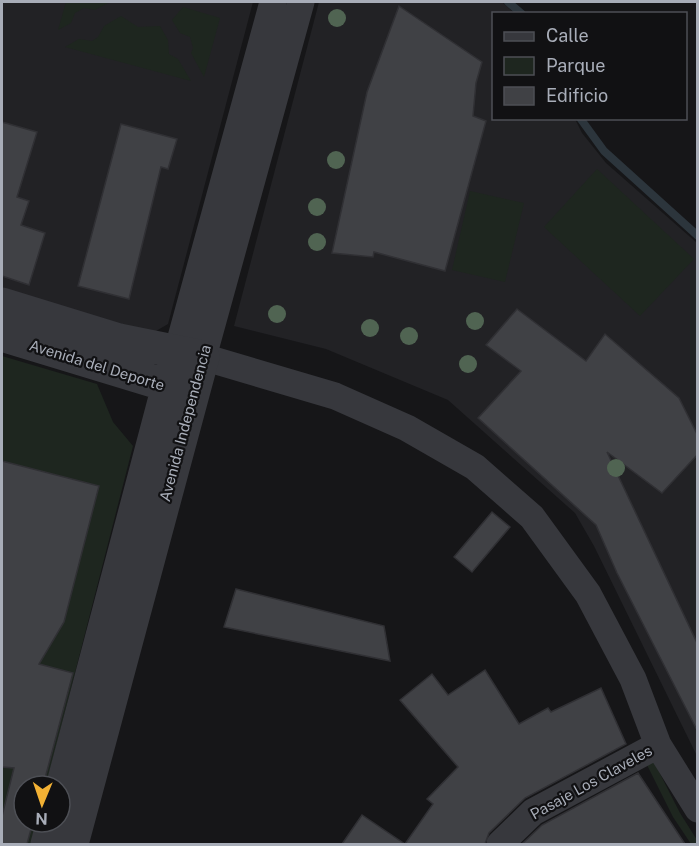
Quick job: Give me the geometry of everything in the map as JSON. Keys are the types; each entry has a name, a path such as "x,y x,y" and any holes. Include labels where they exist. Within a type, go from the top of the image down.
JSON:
{"street":[{"name":"Avenida Independencia","path":"190,355 273,2"},
{"name":"Avenida Independencia","path":"66,774 190,355 301,2"},
{"name":"Avenida del Deporte","path":"2,304 119,340 190,355"},
{"name":"Avenida del Deporte","path":"2,335 180,390"},
{"path":"190,355 335,396 407,428 475,467 532,517 588,594 633,679 658,745 698,808"},
{"name":"Avenida Independencia","path":"72,844 180,390"},
{"name":"Pasaje Los Claveles","path":"500,844 533,812 658,745"}],"shaded area":[{"path":"2,2 253,2 168,324 144,338 2,293"},
{"path":"319,2 502,2 513,12 492,12 492,120 576,120 582,133 606,163 697,243 697,756 594,546 575,513 448,400 326,349 234,326"}],"green space":[{"path":"66,2 110,2 95,10 84,8 75,13 71,23 58,30"},
{"path":"183,7 220,18 204,77 191,53 193,48 190,37 180,33 172,20"},
{"path":"121,16 138,27 160,26 168,40 169,54 178,59 191,81 65,47 79,39 92,41 98,37 104,26"},
{"path":"597,169 694,259 640,316 544,227"},
{"path":"470,191 524,203 505,282 452,270"},
{"path":"2,356 97,384 113,422 133,446 49,774 12,774 12,834 33,834 31,844 2,844"},
{"path":"654,762 680,813 697,840 697,844 691,844 673,817 647,765"}],"building":[{"path":"399,6 482,62 476,83 473,116 486,121 445,271 374,252 373,257 332,253 367,92"},
{"path":"2,122 37,132 17,197 29,201 21,225 45,233 29,285 2,276"},
{"path":"121,124 177,139 168,169 161,167 129,299 78,286"},
{"path":"517,309 586,361 605,334 679,398 698,436 698,454 662,493 607,452 698,645 698,732 617,573 596,525 478,418 521,371 486,345"},
{"path":"2,461 99,486 64,622 39,664 73,673 46,774 12,774 14,768 2,767"},
{"path":"492,512 510,527 472,572 454,557"},
{"path":"236,589 384,626 390,661 224,627"},
{"path":"485,670 519,724 548,708 551,712 601,688 626,744 525,798 489,833 485,844 405,844 433,804 427,799 458,767 400,700 432,674 448,695"},
{"path":"638,773 685,844 522,844 542,825"},
{"path":"12,776 12,834 30,834 27,844 2,844 2,816"},
{"path":"362,815 405,844 342,844"}],"waterway":[{"path":"508,2 520,12"},
{"path":"581,120 604,151 698,236"}]}
